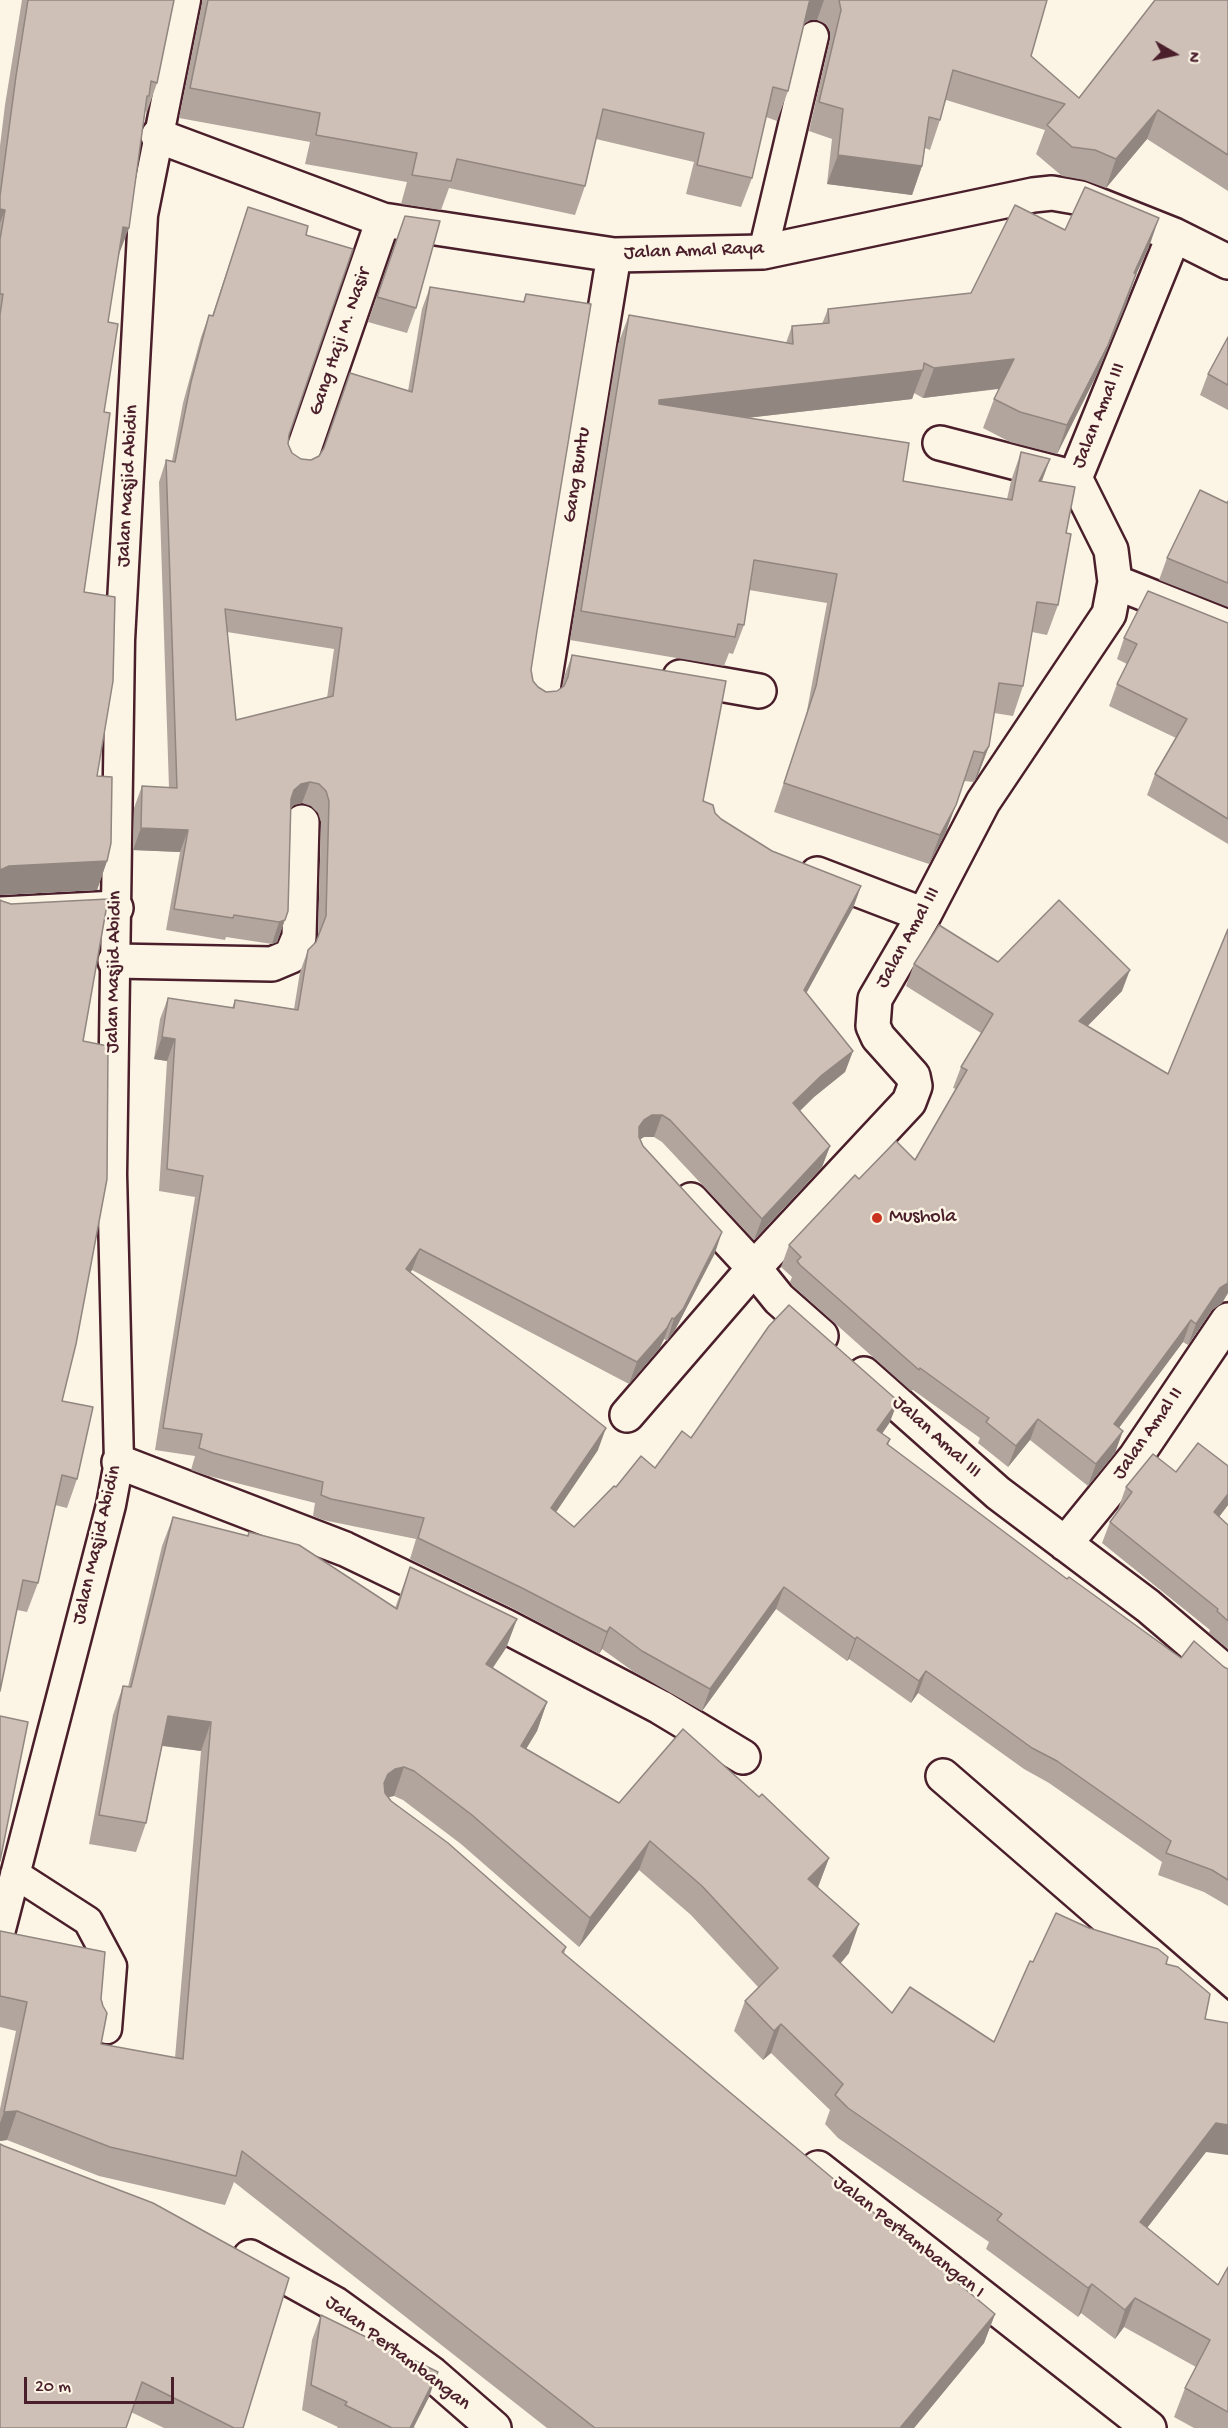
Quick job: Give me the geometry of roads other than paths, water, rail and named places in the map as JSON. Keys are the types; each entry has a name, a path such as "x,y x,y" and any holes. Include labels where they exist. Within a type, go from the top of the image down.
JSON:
{"street":[{"name":"Jalan Amal Raya","path":"158,136 383,220 614,255 763,252 1052,193 1082,198 1174,235 1228,262"},
{"name":"Gang Haji M. Nasir","path":"299,463 383,220"},
{"name":"Jalan Amal III","path":"1174,235 1075,478 1111,550 1115,582 1109,614 983,802 924,915 875,999 872,1015 873,1026 878,1037 913,1076 915,1086 909,1102 754,1268 779,1299 998,1493 1148,1606 1228,1674"},
{"name":"Gang Buntu","path":"542,695 614,255"},
{"path":"939,443 1075,478"},
{"path":"1115,582 1228,627"},
{"path":"548,655 583,661"},
{"path":"654,673 759,691"},
{"path":"116,961 272,964 291,956 299,937 302,822"},
{"path":"785,861 924,915"},
{"path":"0,914 116,908"},
{"path":"627,1415 754,1268 673,1181"},
{"name":"Jalan Amal II","path":"1065,1544 1135,1458 1228,1320"},
{"path":"119,1462 345,1549 505,1626 629,1690 743,1757"},
{"path":"943,1776 1228,2023"},
{"name":"Jalan Pertambangan I","path":"791,2147 1149,2428"},
{"name":"Jalan Pertambangan","path":"220,2242 335,2304 432,2374 494,2428"}],"lane":[{"name":"Jalan Masjid Abidin","path":"0,1933 111,1505 119,1462 112,1174 120,640 142,227 186,0"},
{"path":"763,252 814,36"},
{"path":"15,1874 88,1921 112,1966 106,2029"}],"place":[{"name":"Mushola","path":"877,1218"}]}
